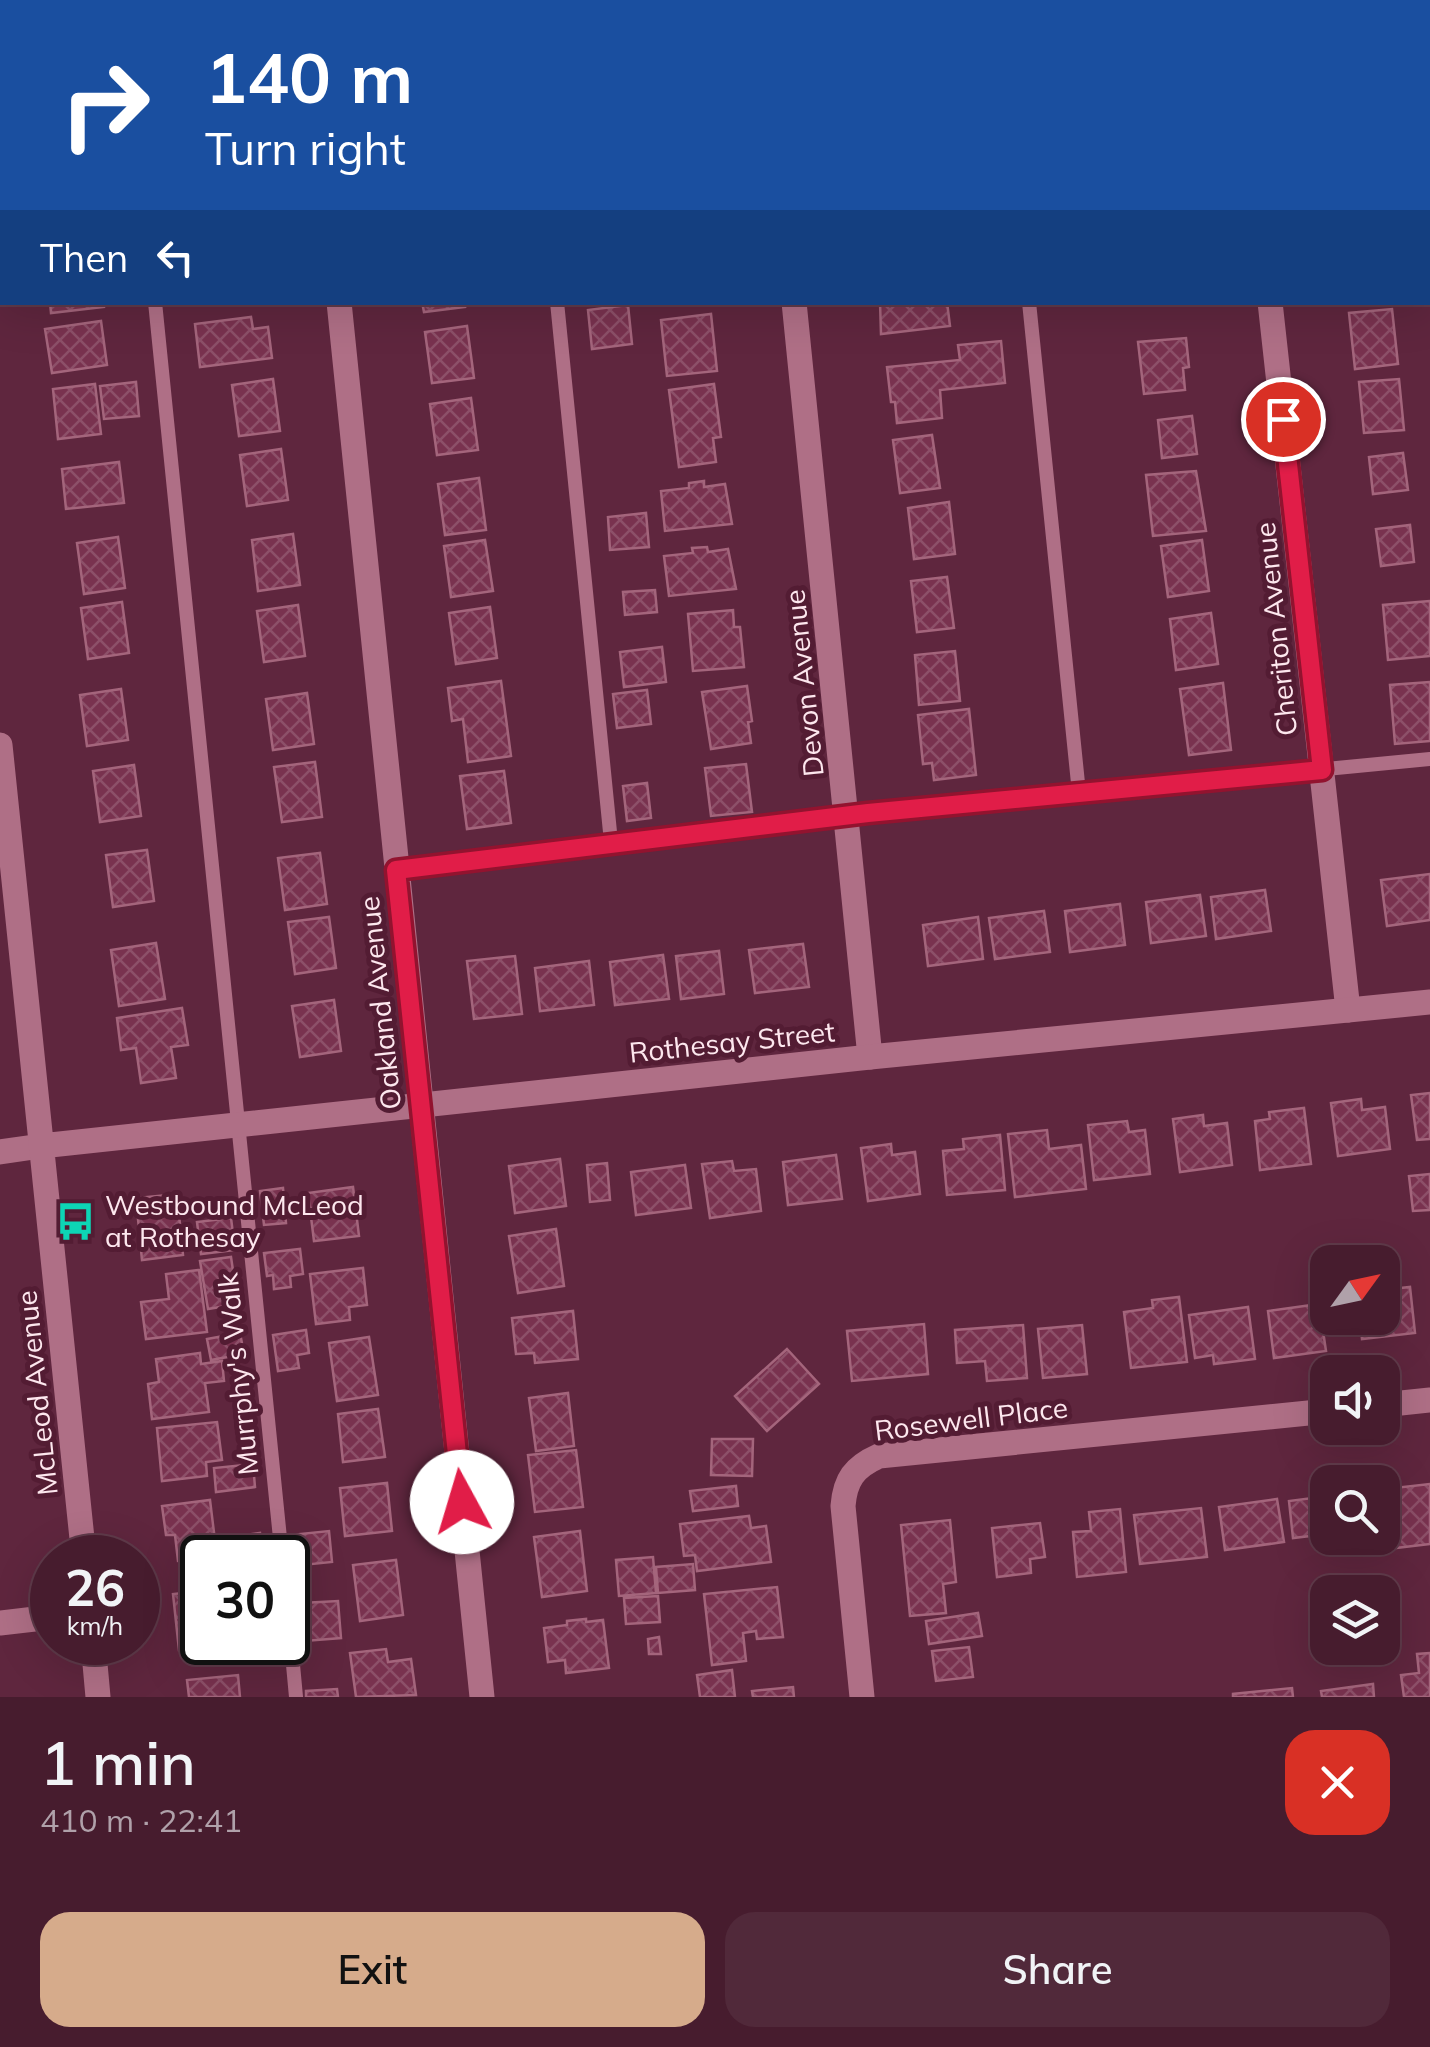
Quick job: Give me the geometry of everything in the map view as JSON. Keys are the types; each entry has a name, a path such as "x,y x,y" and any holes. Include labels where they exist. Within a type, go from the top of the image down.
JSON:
{"street":[{"name":"Oakland Avenue","path":"339,305 482,1697"},
{"name":"Devon Avenue","path":"794,305 870,1057"},
{"name":"Cheriton Avenue","path":"1270,305 1348,1010"},
{"name":"McLeod Avenue","path":"0,745 82,1535"},
{"name":"Rothesay Street","path":"0,1152 870,1057 1430,1002"},
{"path":"1400,1403 1430,1400"},
{"name":"Rosewell Place","path":"862,1697 843,1506 845,1486 852,1472 865,1462 879,1456 1310,1412"},
{"path":"0,1623 30,1620"},
{"path":"95,1665 98,1697"}],"lane":[{"name":"Murrphy's Walk","path":"155,305 280,1535"},
{"path":"557,305 611,842"},
{"path":"1029,305 1080,792"},
{"path":"396,870 848,815 1430,759"},
{"path":"293,1665 296,1697"}],"building":[{"path":"50,305 104,305 104,307 51,313"},
{"path":"423,305 465,307 424,312"},
{"path":"628,305 632,344 592,349 588,310"},
{"path":"880,305 947,305 950,326 881,334"},
{"path":"1392,309 1398,364 1355,369 1349,313"},
{"path":"711,314 717,371 667,376 661,320"},
{"path":"251,317 253,329 268,327 272,358 200,367 195,324"},
{"path":"101,321 107,365 52,373 45,329"},
{"path":"467,326 474,378 432,383 425,332"},
{"path":"1186,338 1189,367 1183,368 1185,390 1144,394 1138,342"},
{"path":"1001,341 1005,383 940,390 942,418 897,423 887,367 960,360 958,345"},
{"path":"273,379 280,431 239,436 232,385"},
{"path":"1399,379 1404,430 1364,433 1359,382"},
{"path":"136,382 139,416 104,419 100,386"},
{"path":"95,384 101,434 58,439 53,389"},
{"path":"714,384 721,437 713,438 716,462 679,467 669,390"},
{"path":"471,398 478,450 437,455 430,404"},
{"path":"1192,416 1197,454 1162,458 1158,420"},
{"path":"932,435 940,488 900,493 893,440"},
{"path":"281,449 288,500 247,506 240,455"},
{"path":"1403,453 1408,490 1373,494 1369,457"},
{"path":"119,462 124,503 66,509 62,469"},
{"path":"1196,471 1206,531 1153,536 1146,475"},
{"path":"479,478 486,530 445,535 438,484"},
{"path":"704,481 704,487 725,484 732,524 665,531 661,491 689,488 689,483"},
{"path":"949,502 955,554 914,559 908,508"},
{"path":"646,513 649,547 610,550 608,517"},
{"path":"1410,525 1414,562 1381,566 1376,529"},
{"path":"293,534 300,585 258,591 252,540"},
{"path":"118,537 125,588 84,594 77,543"},
{"path":"485,540 493,591 451,597 444,546"},
{"path":"1202,540 1209,591 1168,597 1161,546"},
{"path":"707,547 708,552 728,549 736,589 669,596 664,556 693,553 692,548"},
{"path":"947,577 954,628 917,632 911,581"},
{"path":"655,590 657,612 625,615 623,592"},
{"path":"1430,601 1430,656 1388,660 1383,605"},
{"path":"122,602 129,653 88,659 81,608"},
{"path":"298,605 305,656 264,662 257,611"},
{"path":"490,607 497,658 456,664 449,613"},
{"path":"733,610 734,627 740,627 744,667 693,671 688,614"},
{"path":"1211,613 1218,664 1176,670 1170,619"},
{"path":"662,647 666,682 624,687 620,652"},
{"path":"955,651 960,701 919,705 915,655"},
{"path":"501,681 511,756 468,762 463,719 452,721 448,688"},
{"path":"1430,682 1430,741 1395,744 1390,685"},
{"path":"1223,683 1231,750 1189,755 1180,689"},
{"path":"747,686 751,743 711,749 702,692"},
{"path":"121,689 128,740 87,746 80,695"},
{"path":"647,690 651,724 617,728 613,694"},
{"path":"307,693 314,744 273,750 266,699"},
{"path":"969,709 976,775 934,780 932,763 923,764 918,715"},
{"path":"315,762 322,817 282,822 274,767"},
{"path":"746,764 752,812 711,816 705,768"},
{"path":"134,765 141,816 100,822 93,771"},
{"path":"504,771 511,823 467,829 460,776"},
{"path":"647,783 651,818 627,821 623,786"},
{"path":"147,850 154,901 113,907 106,855"},
{"path":"320,853 327,904 285,910 278,858"},
{"path":"1430,874 1430,920 1387,926 1381,880"},
{"path":"1265,890 1271,931 1216,939 1211,897"},
{"path":"1200,895 1206,936 1151,943 1146,902"},
{"path":"1120,904 1125,945 1070,952 1065,911"},
{"path":"1044,911 1050,952 995,959 989,918"},
{"path":"329,917 336,968 295,974 288,922"},
{"path":"978,917 983,959 928,966 923,925"},
{"path":"156,943 165,999 119,1006 111,950"},
{"path":"803,944 809,987 755,993 749,950"},
{"path":"719,951 724,994 681,999 676,956"},
{"path":"663,955 669,999 615,1005 610,962"},
{"path":"515,956 522,1014 474,1019 467,961"},
{"path":"589,961 594,1005 540,1011 535,968"},
{"path":"334,1000 341,1051 300,1057 292,1006"},
{"path":"182,1008 188,1045 171,1047 176,1078 141,1083 136,1048 121,1050 117,1018"},
{"path":"1430,1093 1430,1139 1417,1140 1411,1095"},
{"path":"1361,1099 1362,1110 1385,1107 1390,1149 1338,1156 1331,1103"},
{"path":"1304,1108 1311,1164 1260,1170 1255,1121 1270,1119 1269,1112"},
{"path":"1203,1115 1204,1126 1227,1123 1232,1165 1180,1172 1173,1119"},
{"path":"1127,1121 1129,1132 1145,1130 1150,1174 1094,1180 1088,1125"},
{"path":"1047,1130 1049,1149 1081,1145 1086,1189 1015,1197 1008,1134"},
{"path":"1000,1135 1005,1190 947,1195 943,1151 964,1149 963,1139"},
{"path":"891,1144 892,1155 915,1152 920,1194 868,1201 861,1148"},
{"path":"836,1155 842,1199 788,1205 783,1162"},
{"path":"560,1159 566,1206 515,1213 509,1166"},
{"path":"732,1161 734,1171 756,1169 761,1211 710,1218 702,1164"},
{"path":"607,1163 610,1200 590,1202 587,1165"},
{"path":"685,1165 691,1208 636,1215 631,1172"},
{"path":"1430,1174 1430,1210 1413,1211 1409,1176"},
{"path":"353,1187 359,1236 314,1241 308,1193"},
{"path":"283,1188 286,1223 264,1225 260,1191"},
{"path":"177,1194 183,1255 142,1260 136,1198"},
{"path":"231,1218 235,1250 201,1254 197,1222"},
{"path":"556,1229 564,1286 518,1293 509,1236"},
{"path":"300,1249 303,1274 290,1276 291,1287 274,1289 273,1275 267,1276 264,1253"},
{"path":"231,1257 238,1304 208,1309 200,1261"},
{"path":"363,1268 367,1305 349,1307 350,1320 316,1324 310,1274"},
{"path":"199,1270 207,1332 146,1339 141,1302 169,1299 166,1274"},
{"path":"1410,1287 1415,1333 1400,1335 1400,1288"},
{"path":"1179,1297 1187,1362 1131,1368 1124,1312 1153,1308 1152,1300"},
{"path":"1310,1305 1310,1335 1324,1335 1326,1351 1274,1358 1268,1311"},
{"path":"1248,1307 1255,1359 1214,1364 1213,1355 1195,1358 1189,1315"},
{"path":"573,1311 578,1359 535,1363 534,1353 516,1354 512,1318"},
{"path":"924,1324 928,1374 852,1381 847,1331"},
{"path":"1023,1325 1027,1378 987,1381 985,1361 957,1363 955,1330"},
{"path":"1082,1325 1087,1374 1043,1378 1038,1329"},
{"path":"306,1330 309,1353 297,1355 299,1368 278,1371 273,1335"},
{"path":"240,1333 244,1354 211,1360 207,1339"},
{"path":"1362,1335 1397,1335 1362,1339"},
{"path":"369,1337 378,1395 337,1401 329,1343"},
{"path":"787,1349 819,1384 767,1431 735,1396"},
{"path":"200,1353 201,1364 222,1361 224,1381 205,1383 209,1412 152,1419 148,1384 159,1382 156,1359"},
{"path":"568,1393 574,1446 536,1451 529,1398"},
{"path":"378,1409 385,1457 343,1462 338,1414"},
{"path":"217,1422 222,1460 206,1462 207,1476 162,1481 157,1428"},
{"path":"712,1439 753,1439 752,1476 711,1475"},
{"path":"576,1450 583,1507 535,1512 528,1455"},
{"path":"253,1464 255,1487 216,1492 214,1468"},
{"path":"387,1483 392,1531 345,1536 340,1488"},
{"path":"1430,1484 1430,1544 1400,1548 1400,1487"},
{"path":"736,1486 738,1506 693,1511 690,1491"},
{"path":"1310,1498 1310,1536 1293,1538 1289,1501"},
{"path":"1277,1499 1284,1542 1225,1550 1219,1507"},
{"path":"210,1500 214,1535 180,1535 178,1561 175,1535 166,1535 162,1506"},
{"path":"1201,1508 1207,1557 1140,1564 1134,1515"},
{"path":"1120,1509 1126,1572 1077,1577 1073,1532 1091,1531 1089,1512"},
{"path":"749,1516 751,1528 766,1526 771,1562 697,1571 695,1555 684,1556 680,1524"},
{"path":"950,1520 956,1582 943,1584 946,1613 910,1616 901,1525"},
{"path":"1040,1523 1045,1557 1030,1559 1031,1573 997,1577 992,1528"},
{"path":"329,1531 332,1562 310,1564 310,1535 290,1535"},
{"path":"580,1531 587,1591 542,1597 534,1537"},
{"path":"653,1557 656,1593 619,1596 616,1560"},
{"path":"396,1560 403,1615 360,1621 353,1565"},
{"path":"693,1564 695,1590 658,1593 656,1567"},
{"path":"777,1587 783,1637 757,1639 756,1631 743,1633 746,1661 712,1665 704,1594"},
{"path":"180,1593 180,1650 179,1650 173,1594"},
{"path":"658,1596 660,1622 626,1624 624,1598"},
{"path":"338,1601 341,1638 310,1641 310,1603"},
{"path":"978,1613 982,1636 929,1644 926,1621"},
{"path":"586,1619 603,1620 609,1668 566,1673 565,1660 548,1662 544,1628"},
{"path":"659,1637 661,1654 649,1654 648,1639"},
{"path":"969,1647 973,1677 936,1681 932,1651"},
{"path":"386,1649 388,1662 411,1659 416,1695 356,1697 350,1653"},
{"path":"1430,1653 1430,1697 1404,1697 1401,1675 1419,1673 1417,1654"},
{"path":"732,1670 735,1697 700,1697 697,1675"},
{"path":"238,1675 240,1697 189,1697 187,1680"},
{"path":"1373,1684 1374,1697 1322,1697 1321,1691"},
{"path":"793,1687 794,1697 753,1697 752,1691"},
{"path":"1292,1688 1293,1697 1233,1697 1233,1694"},
{"path":"337,1689 338,1697 306,1697 306,1691"}],"place":[{"name":"Westbound McLeod at Rothesay","path":"75,1221"}],"route":[{"path":"462,1502 396,870 868,813 1322,770 1283,419"}]}
